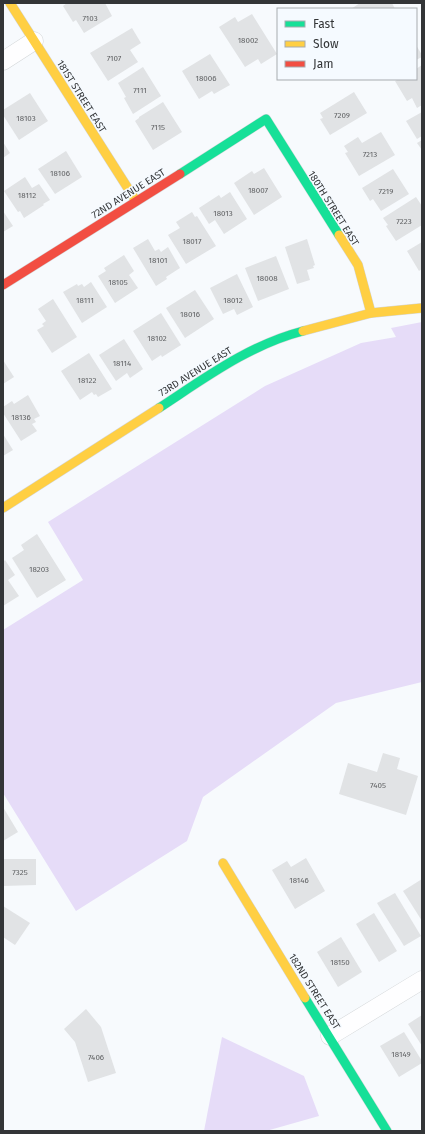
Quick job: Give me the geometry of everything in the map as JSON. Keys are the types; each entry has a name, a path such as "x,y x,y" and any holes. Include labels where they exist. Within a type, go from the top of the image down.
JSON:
{"street":[{"name":"181ST STREET EAST","path":"10,3 136,201"},
{"path":"3,61 34,41"},
{"name":"72ND AVENUE EAST","path":"3,285 266,119"},
{"name":"180TH STREET EAST","path":"266,119 358,265 371,313"},
{"name":"73RD AVENUE EAST","path":"3,508 230,362 258,347 288,335 371,313 422,308"},
{"name":"182ND STREET EAST","path":"223,863 387,1131"},
{"path":"330,1036 422,980"}],"shaded area":[{"path":"422,322 422,682 336,703 203,797 187,841 76,911 3,793 3,630 83,580 48,522 265,386 361,343 396,337 391,328"},
{"path":"222,1037 304,1076 319,1116 266,1131 204,1131"}],"building":[{"path":"67,3 105,3 112,16 84,33 76,20 73,22 63,6"},
{"path":"360,3 392,3 394,8 352,8"},
{"path":"252,14 277,54 261,64 258,59 245,67 219,27 235,17 238,22"},
{"path":"132,28 141,43 130,50 138,62 108,81 90,53"},
{"path":"417,47 422,55 422,57 417,60"},
{"path":"210,54 230,85 214,94 212,91 199,99 182,71"},
{"path":"422,65 422,105 417,108 412,98 407,101 395,81 417,80 417,68"},
{"path":"143,67 161,96 133,114 118,83"},
{"path":"354,92 367,113 330,135 320,119 323,118 320,113"},
{"path":"30,93 48,121 19,140 3,115 3,110"},
{"path":"163,102 182,132 153,150 135,121"},
{"path":"422,112 422,136 417,139 406,121"},
{"path":"381,132 395,155 359,176 345,153 348,152 344,146 358,137 362,143"},
{"path":"422,140 422,150 417,143"},
{"path":"3,142 10,153 3,158"},
{"path":"66,151 82,177 55,194 38,169"},
{"path":"264,168 282,197 254,215 234,183 252,171 254,174"},
{"path":"393,169 409,194 381,211 373,199 370,201 362,188"},
{"path":"25,177 32,188 39,184 50,200 24,218 20,211 18,212 4,191"},
{"path":"230,192 247,219 224,234 215,220 209,224 199,208 219,195 221,198"},
{"path":"416,197 422,206 422,225 396,241 386,226 388,225 383,218"},
{"path":"3,211 13,226 3,232"},
{"path":"192,212 195,217 197,216 216,246 186,264 168,235 180,228 176,222"},
{"path":"148,239 155,251 159,249 161,252 168,247 180,268 156,286 133,248"},
{"path":"307,239 315,265 313,266 314,268 307,270 310,280 297,284 285,247"},
{"path":"422,242 422,269 419,271 407,251"},
{"path":"124,255 134,271 129,275 138,288 115,303 98,276 106,271 104,268"},
{"path":"276,256 289,289 258,301 245,268"},
{"path":"237,274 253,307 237,315 234,309 223,314 210,288"},
{"path":"91,282 107,307 82,323 63,292 77,284 78,286 82,284 84,287"},
{"path":"195,290 214,319 185,338 166,308"},
{"path":"53,299 77,337 52,353 37,330 44,326 42,324 46,321 38,309"},
{"path":"161,313 181,345 162,357 161,355 152,361 133,331"},
{"path":"124,339 143,369 130,378 127,373 116,381 99,355"},
{"path":"89,353 112,389 98,397 92,392 80,400 61,371"},
{"path":"3,360 14,377 3,384"},
{"path":"28,395 40,416 34,419 36,422 32,424 37,431 21,441 3,413 3,407 12,401 14,404"},
{"path":"3,434 13,450 3,456"},
{"path":"37,534 66,580 37,598 12,558 24,550 21,545"},
{"path":"5,560 15,575 8,580 19,596 3,606 3,562"},
{"path":"383,753 400,758 397,769 418,776 406,815 339,794 348,763 377,772"},
{"path":"3,807 18,832 3,841"},
{"path":"306,858 325,891 295,909 272,870 287,861 291,867"},
{"path":"3,859 36,859 36,885 3,886"},
{"path":"422,879 422,921 403,891"},
{"path":"395,893 421,936 404,946 377,903"},
{"path":"3,906 30,923 15,945 3,937"},
{"path":"374,913 397,951 379,962 356,924"},
{"path":"341,937 362,972 338,987 317,952"},
{"path":"86,1009 101,1027 116,1073 88,1082 75,1042 64,1029"},
{"path":"422,1015 422,1046 408,1024"},
{"path":"404,1032 422,1063 399,1077 380,1046"}],"traffic: fast":[{"path":"180,174 266,119 339,235"},
{"path":"159,408 211,374 246,354 283,337 303,331"},
{"path":"305,998 387,1131"}],"traffic: slow":[{"path":"10,3 136,201"},
{"path":"339,235 358,265 371,313"},
{"path":"303,331 371,313 422,308"},
{"path":"3,508 159,408"},
{"path":"223,863 305,998"}],"traffic: jam":[{"path":"3,285 180,174"}]}
